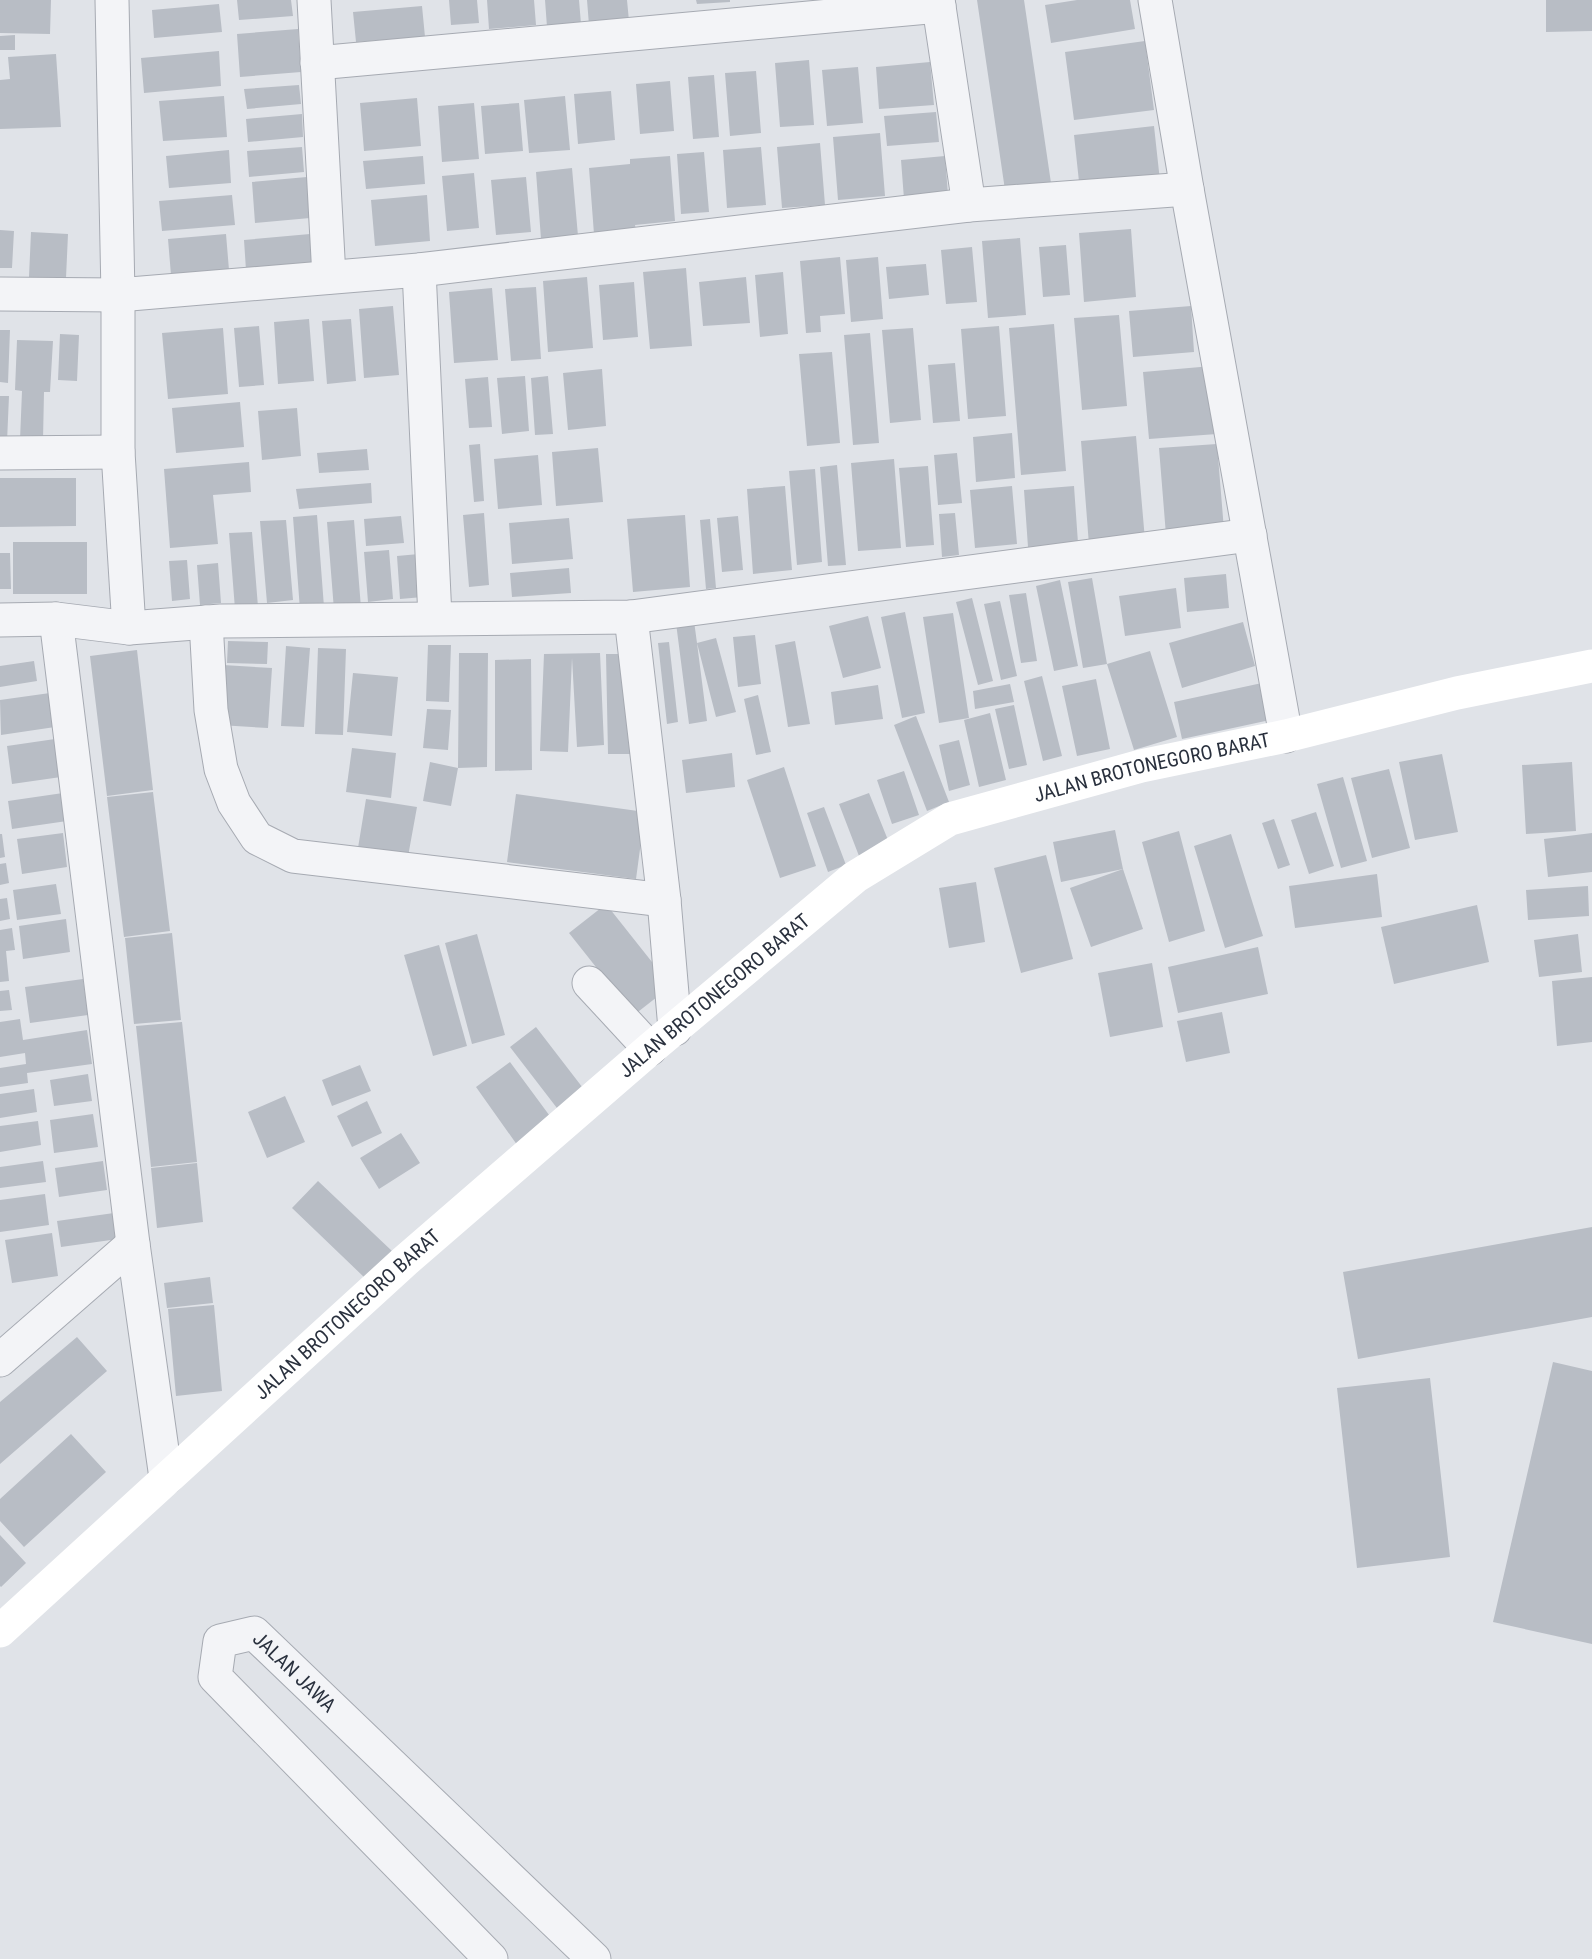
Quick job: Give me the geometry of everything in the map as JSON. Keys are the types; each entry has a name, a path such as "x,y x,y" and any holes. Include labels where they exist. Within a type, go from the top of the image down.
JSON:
{"main road":[{"name":"JALAN BROTONEGORO BARAT","path":"0,1631 405,1261 662,1039 855,877 950,819 1141,766 1286,736 1457,693 1592,666"}],"street":[{"path":"112,0 118,295 118,452 129,628"},
{"path":"314,0 330,277"},
{"path":"1155,0 1286,736"},
{"path":"317,63 938,3 969,205"},
{"path":"0,294 118,295 419,270 969,205 1187,189"},
{"path":"419,270 435,618"},
{"path":"0,453 118,452"},
{"path":"0,620 56,619 129,628 221,621 631,617 1250,535"},
{"path":"631,617 664,900 662,1039"},
{"path":"56,619 133,1244 166,1478"},
{"path":"206,622 211,710 221,769 234,803 257,838 292,856 664,900"},
{"path":"589,983 662,1039"},
{"path":"0,1359 133,1244"},
{"name":"JALAN JAWA","path":"491,1959 215,1677 220,1641 254,1633 594,1959"}],"building":[{"path":"0,0 51,0 50,34 0,33"},
{"path":"237,0 291,0 293,16 239,20"},
{"path":"449,0 477,0 479,23 451,25"},
{"path":"487,0 534,0 536,25 489,29"},
{"path":"545,0 579,0 581,24 547,27"},
{"path":"587,0 627,0 629,21 589,25"},
{"path":"696,0 730,0 730,2 697,4"},
{"path":"977,0 1024,0 1051,183 1005,190"},
{"path":"1077,0 1130,0 1135,29 1051,43 1045,5"},
{"path":"1546,0 1592,0 1592,31 1546,32"},
{"path":"219,4 222,32 154,38 152,10"},
{"path":"422,6 425,37 356,42 353,12"},
{"path":"298,29 301,72 240,77 237,34"},
{"path":"15,35 15,50 0,50 0,36"},
{"path":"1145,41 1154,110 1074,120 1065,52"},
{"path":"219,51 221,86 144,93 141,58"},
{"path":"56,54 61,127 0,129 0,80 10,79 8,57"},
{"path":"809,60 814,125 780,127 775,63"},
{"path":"930,62 934,105 879,109 876,67"},
{"path":"858,67 863,123 827,126 822,70"},
{"path":"756,71 761,133 730,136 725,73"},
{"path":"714,75 719,137 693,139 688,77"},
{"path":"670,81 674,131 640,134 636,84"},
{"path":"299,85 301,104 247,109 244,89"},
{"path":"611,91 615,140 578,144 574,94"},
{"path":"224,96 227,137 163,141 159,101"},
{"path":"565,96 570,150 529,153 524,100"},
{"path":"417,98 421,146 364,151 360,103"},
{"path":"474,103 479,159 442,162 438,106"},
{"path":"519,103 523,151 485,154 481,106"},
{"path":"936,112 939,142 887,146 884,116"},
{"path":"302,114 303,137 248,142 246,119"},
{"path":"1154,126 1160,181 1080,191 1074,135"},
{"path":"880,133 885,196 838,200 833,137"},
{"path":"820,143 825,205 782,208 777,147"},
{"path":"302,147 304,172 249,177 247,151"},
{"path":"761,147 766,205 727,208 723,150"},
{"path":"229,150 231,183 169,188 166,156"},
{"path":"704,152 709,212 681,214 677,154"},
{"path":"423,156 425,184 366,189 363,161"},
{"path":"670,156 675,221 635,225 636,230 594,234 589,168 630,164 630,159"},
{"path":"945,156 948,195 904,199 901,160"},
{"path":"572,168 578,236 541,239 536,172"},
{"path":"474,173 479,228 447,231 442,176"},
{"path":"307,177 310,218 255,223 252,182"},
{"path":"526,177 531,232 496,235 491,180"},
{"path":"232,195 235,225 162,231 159,201"},
{"path":"427,195 430,241 375,246 371,200"},
{"path":"1131,229 1136,297 1084,302 1079,233"},
{"path":"0,230 14,231 12,268 0,268"},
{"path":"31,232 68,234 66,278 29,277"},
{"path":"226,234 229,270 171,275 168,239"},
{"path":"310,234 313,264 246,270 244,240"},
{"path":"1020,238 1026,315 988,318 982,241"},
{"path":"1066,245 1070,295 1043,297 1039,247"},
{"path":"972,247 977,302 946,304 941,250"},
{"path":"840,257 845,314 820,316 821,332 806,333 800,261"},
{"path":"878,257 883,319 851,322 846,260"},
{"path":"926,264 929,295 889,299 886,267"},
{"path":"686,268 692,346 650,349 643,272"},
{"path":"783,272 788,334 760,337 755,275"},
{"path":"587,277 593,348 548,352 543,281"},
{"path":"746,277 750,323 703,326 699,282"},
{"path":"634,282 638,337 603,340 599,285"},
{"path":"536,287 541,359 511,361 505,289"},
{"path":"492,288 498,360 454,363 449,292"},
{"path":"393,306 399,375 364,378 359,309"},
{"path":"1191,306 1194,352 1133,357 1129,311"},
{"path":"1119,315 1127,406 1082,410 1074,318"},
{"path":"309,319 314,381 278,384 274,322"},
{"path":"351,319 356,381 327,384 322,321"},
{"path":"1054,324 1066,471 1021,475 1009,328"},
{"path":"259,326 264,385 239,387 234,328"},
{"path":"999,326 1006,416 968,419 961,329"},
{"path":"223,328 228,394 168,399 162,333"},
{"path":"913,328 921,420 890,423 882,330"},
{"path":"0,330 10,330 8,383 0,382"},
{"path":"870,333 879,443 853,445 844,335"},
{"path":"60,334 79,335 77,381 58,380"},
{"path":"17,340 53,341 50,392 44,392 43,440 20,440 22,391 15,390"},
{"path":"832,352 840,443 807,446 799,354"},
{"path":"955,363 960,421 933,423 928,365"},
{"path":"1212,366 1217,434 1149,439 1143,372"},
{"path":"602,369 606,426 568,430 563,373"},
{"path":"525,376 529,431 502,434 497,378"},
{"path":"548,376 553,434 535,435 531,378"},
{"path":"488,377 492,427 469,428 465,379"},
{"path":"0,396 9,396 7,442 0,442"},
{"path":"240,402 244,447 176,453 172,408"},
{"path":"297,408 301,456 262,460 258,411"},
{"path":"1012,433 1015,478 976,482 973,437"},
{"path":"1136,436 1145,540 1089,545 1081,441"},
{"path":"480,444 484,501 474,502 469,445"},
{"path":"1217,444 1224,530 1166,535 1159,448"},
{"path":"598,448 603,502 556,506 552,452"},
{"path":"367,449 369,470 319,473 317,453"},
{"path":"957,453 962,503 938,505 934,455"},
{"path":"538,455 542,505 498,509 494,459"},
{"path":"894,459 901,548 858,551 851,463"},
{"path":"249,462 251,492 213,495 218,544 170,548 164,469"},
{"path":"837,465 846,565 828,566 820,467"},
{"path":"928,466 934,545 906,547 899,468"},
{"path":"815,469 822,562 797,565 789,471"},
{"path":"0,478 76,478 76,526 0,527"},
{"path":"371,483 372,503 299,509 296,489"},
{"path":"785,486 792,570 753,574 747,489"},
{"path":"1012,486 1017,544 975,548 970,490"},
{"path":"1074,486 1078,543 1028,547 1024,490"},
{"path":"484,513 489,585 469,587 463,515"},
{"path":"955,513 959,555 942,557 939,514"},
{"path":"317,515 324,607 300,610 293,517"},
{"path":"685,515 690,587 633,592 627,519"},
{"path":"401,516 404,543 366,546 364,519"},
{"path":"738,516 743,570 722,572 717,518"},
{"path":"569,518 573,559 512,564 509,523"},
{"path":"710,519 716,588 706,589 700,520"},
{"path":"286,520 293,600 267,603 260,521"},
{"path":"354,520 361,608 334,610 327,522"},
{"path":"252,532 258,607 235,609 229,533"},
{"path":"13,542 87,542 87,594 13,594"},
{"path":"389,550 393,599 368,602 364,552"},
{"path":"0,553 10,553 11,589 0,589"},
{"path":"419,554 423,597 400,599 397,556"},
{"path":"187,560 190,599 172,601 169,561"},
{"path":"218,563 221,603 200,605 197,565"},
{"path":"569,568 571,593 512,597 510,573"},
{"path":"1226,574 1229,608 1187,612 1184,578"},
{"path":"1092,578 1107,664 1083,668 1068,582"},
{"path":"1060,580 1078,666 1054,671 1036,586"},
{"path":"1176,588 1181,628 1125,636 1119,596"},
{"path":"1026,593 1037,661 1021,663 1009,595"},
{"path":"972,598 993,681 978,685 956,602"},
{"path":"1000,601 1017,676 1001,680 984,604"},
{"path":"905,612 925,713 902,718 881,617"},
{"path":"953,613 969,718 939,723 923,617"},
{"path":"868,616 881,668 843,678 829,626"},
{"path":"694,621 707,721 689,724 676,623"},
{"path":"1243,622 1255,666 1182,688 1169,643"},
{"path":"755,635 761,684 738,687 733,637"},
{"path":"716,638 736,712 716,717 697,643"},
{"path":"228,641 268,642 267,664 227,663"},
{"path":"795,641 810,724 788,727 775,645"},
{"path":"669,642 678,722 667,724 658,643"},
{"path":"428,645 451,645 449,702 426,701"},
{"path":"286,646 310,648 304,727 281,726"},
{"path":"318,648 346,649 343,735 315,734"},
{"path":"137,650 153,790 107,796 90,656"},
{"path":"1150,651 1177,737 1134,750 1107,664"},
{"path":"459,653 488,653 487,767 458,768"},
{"path":"600,653 604,745 577,747 572,658 568,752 540,751 544,654"},
{"path":"606,654 629,654 632,754 608,754"},
{"path":"531,659 532,770 495,771 495,660"},
{"path":"34,661 37,681 0,687 0,666"},
{"path":"223,665 272,668 268,728 219,725"},
{"path":"353,673 398,677 392,736 347,732"},
{"path":"1042,676 1062,756 1043,761 1024,681"},
{"path":"1096,679 1110,749 1077,756 1062,686"},
{"path":"1262,683 1270,720 1182,739 1174,702"},
{"path":"1010,684 1014,702 975,709 973,691"},
{"path":"878,685 883,719 835,725 831,692"},
{"path":"50,693 55,727 1,735 0,700"},
{"path":"758,695 771,752 756,755 744,699"},
{"path":"1014,705 1027,765 1009,769 995,709"},
{"path":"427,709 451,710 448,750 423,748"},
{"path":"990,713 1006,780 979,787 964,720"},
{"path":"916,716 949,802 927,811 894,725"},
{"path":"55,739 61,777 12,784 7,746"},
{"path":"959,740 970,785 949,791 939,745"},
{"path":"352,748 396,753 391,798 346,792"},
{"path":"732,753 735,787 686,793 682,760"},
{"path":"1442,754 1458,832 1415,840 1399,762"},
{"path":"430,762 458,768 451,806 423,801"},
{"path":"1572,762 1576,831 1526,834 1522,765"},
{"path":"784,767 816,866 780,878 747,780"},
{"path":"1389,769 1410,848 1372,858 1351,778"},
{"path":"904,771 919,815 892,824 877,780"},
{"path":"1343,777 1367,861 1341,868 1317,784"},
{"path":"153,792 170,931 124,937 107,797"},
{"path":"63,793 67,821 12,829 8,801"},
{"path":"869,793 890,845 859,856 839,804"},
{"path":"516,794 645,812 636,879 507,862"},
{"path":"366,799 417,807 407,862 357,854"},
{"path":"824,807 846,865 828,872 807,813"},
{"path":"1316,812 1334,866 1309,874 1291,820"},
{"path":"1274,819 1290,865 1278,869 1262,823"},
{"path":"1115,830 1123,869 1061,882 1053,842"},
{"path":"1179,831 1205,931 1169,942 1142,842"},
{"path":"63,833 67,867 22,874 17,839"},
{"path":"1592,833 1592,872 1548,877 1544,839"},
{"path":"0,834 2,834 5,857 0,858"},
{"path":"1231,834 1263,936 1225,948 1194,846"},
{"path":"1046,855 1073,959 1021,973 994,868"},
{"path":"6,863 9,883 0,885 0,864"},
{"path":"1123,869 1143,929 1091,947 1070,888"},
{"path":"1377,874 1382,917 1295,928 1289,886"},
{"path":"976,882 985,942 949,948 939,888"},
{"path":"56,884 61,914 17,920 13,890"},
{"path":"1588,886 1589,916 1528,920 1526,890"},
{"path":"7,898 10,919 0,921 0,899"},
{"path":"606,904 671,986 634,1015 569,933"},
{"path":"1477,905 1489,962 1394,984 1381,927"},
{"path":"66,919 70,952 23,959 19,926"},
{"path":"12,928 15,950 6,951 9,981 0,982 0,930"},
{"path":"172,933 181,1020 134,1024 125,938"},
{"path":"477,934 505,1035 472,1044 445,943"},
{"path":"1578,934 1582,972 1539,977 1534,940"},
{"path":"439,945 467,1046 433,1056 404,955"},
{"path":"1258,947 1268,994 1178,1013 1168,967"},
{"path":"1152,963 1163,1027 1110,1037 1098,973"},
{"path":"1592,977 1592,1042 1557,1046 1552,981"},
{"path":"83,979 88,1015 30,1023 25,987"},
{"path":"9,990 12,1010 0,1011 0,991"},
{"path":"1222,1012 1230,1053 1186,1062 1177,1021"},
{"path":"20,1019 23,1040 87,1030 92,1064 27,1073 28,1083 0,1087 0,1068 26,1064 25,1053 0,1057 0,1022"},
{"path":"182,1022 197,1162 151,1167 136,1026"},
{"path":"536,1027 586,1092 560,1112 510,1047"},
{"path":"510,1062 555,1123 520,1149 476,1087"},
{"path":"360,1065 371,1091 332,1106 322,1080"},
{"path":"88,1074 92,1101 54,1106 50,1080"},
{"path":"34,1089 37,1112 0,1118 0,1094"},
{"path":"285,1096 305,1142 267,1158 248,1112"},
{"path":"367,1101 382,1133 352,1147 337,1116"},
{"path":"93,1114 98,1147 54,1153 50,1120"},
{"path":"38,1121 41,1145 0,1152 0,1126"},
{"path":"401,1133 420,1163 379,1189 360,1158"},
{"path":"43,1161 46,1182 0,1188 0,1167"},
{"path":"103,1161 107,1190 59,1197 55,1168"},
{"path":"197,1163 203,1222 157,1228 151,1168"},
{"path":"318,1181 392,1251 366,1279 292,1208"},
{"path":"45,1194 49,1225 0,1232 0,1200"},
{"path":"114,1213 118,1239 61,1247 57,1221"},
{"path":"1592,1227 1592,1317 1358,1359 1343,1272"},
{"path":"52,1233 58,1276 12,1283 5,1240"},
{"path":"210,1277 213,1303 167,1308 164,1283"},
{"path":"214,1305 222,1391 176,1396 168,1309"},
{"path":"77,1337 107,1371 0,1464 0,1402"},
{"path":"1553,1362 1592,1371 1592,1644 1493,1622"},
{"path":"1430,1378 1450,1557 1357,1568 1337,1388"},
{"path":"71,1434 106,1472 24,1547 0,1521 0,1499"},
{"path":"0,1535 26,1563 1,1587 0,1586"}]}
